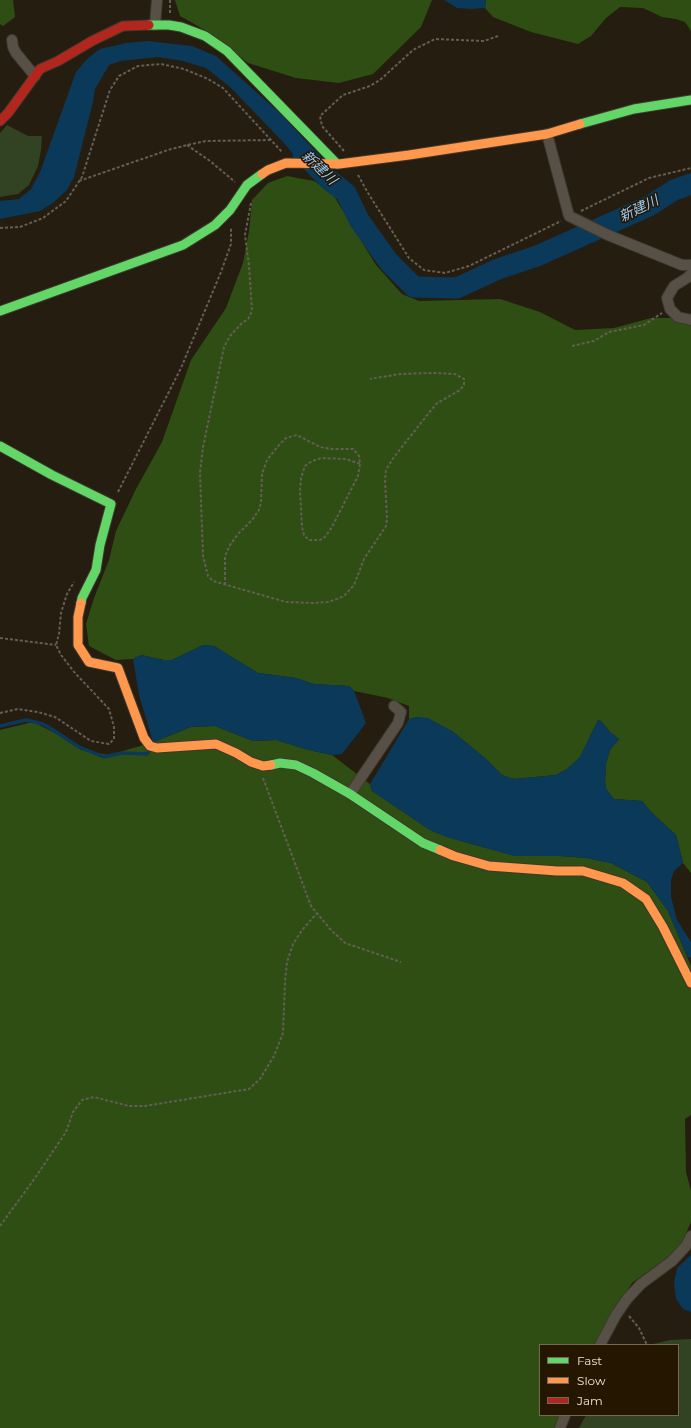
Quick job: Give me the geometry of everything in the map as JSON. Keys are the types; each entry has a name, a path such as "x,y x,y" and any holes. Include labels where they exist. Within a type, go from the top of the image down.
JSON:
{"street":[{"path":"155,25 158,0"},
{"path":"0,121 8,113 40,69 58,61 92,41 123,26 155,25 181,27 205,36 227,51 333,164"},
{"path":"12,40 16,53 35,76"},
{"path":"0,311 183,245 215,225 230,210 247,185 268,170 286,163 333,164 354,162 547,134 634,110 691,100"},
{"path":"547,134 569,216 608,235 682,264 691,265"},
{"path":"691,274 674,286 667,298 670,309 678,317 691,320"},
{"path":"0,446 52,475 111,504 100,545 96,570 82,598 78,617 78,645 89,662 118,668 144,738 150,746 157,748 216,744 251,762 263,766 280,764 296,765 350,794 423,843 454,856 489,866 557,871 583,871 623,883 646,899 663,926 691,983"},
{"path":"350,794 398,723 402,712 394,706"},
{"path":"601,1344 622,1307 641,1284 672,1261 686,1246 691,1236"},
{"path":"560,1428 565,1416"}],"path":[{"path":"498,36 484,40 435,39 413,50 380,80 370,86 343,95 320,116 322,126 354,162 355,170 368,194 409,258 424,270 445,273 469,266 649,178 691,168"},
{"path":"0,228 20,228 43,218 66,201 82,177 110,90 119,76 138,66 161,64 184,69 208,78 223,88 281,150 286,163"},
{"path":"79,181 168,150 187,145 206,141 271,140"},
{"path":"187,145 210,161 243,191"},
{"path":"252,200 245,235 252,310 248,319 230,336 224,347 203,447 200,473 203,556 208,576 213,582 286,602 313,603 328,602 344,596 354,584 367,554 386,526 387,518 384,480 386,470 394,457 436,404 460,390 464,385 464,379 455,374 400,374 370,378"},
{"path":"111,504 181,368 221,272 231,244 230,210"},
{"path":"572,346 594,342 609,332 644,325 670,309"},
{"path":"224,585 225,556 230,545 259,510 261,502 262,474 268,460 286,438 296,435 320,447 332,449 353,449 358,456 360,464 358,476 332,527 325,537 320,540 309,540 304,535 302,527 300,478 305,466 312,461 322,458 346,459 360,464"},
{"path":"0,638 56,645 75,673 109,709 114,727 114,739 109,744 91,741 55,717 38,712 18,709 0,713"},
{"path":"257,764 311,906 331,930 345,943 401,962"},
{"path":"0,1226 66,1132 73,1112 82,1100 94,1097 129,1106 146,1106 249,1089 260,1079 274,1056 283,1033 287,962 293,944 303,929 317,913"},
{"path":"622,1307 639,1328 647,1344"}],"green space":[{"path":"0,0 13,0 15,17 3,26 0,24"},
{"path":"175,0 432,0 421,27 373,74 339,83 296,78 248,63 203,29 180,16"},
{"path":"486,0 691,0 691,31 685,22 662,17 643,8 620,7 606,18 591,36 578,44 531,32 493,17 485,8"},
{"path":"7,125 28,136 42,136 41,150 38,166 29,185 18,194 0,197 0,133"},
{"path":"287,176 314,181 332,193 376,265 402,294 419,301 500,299 540,312 575,330 614,328 651,318 674,318 691,325 691,873 683,863 676,835 651,812 642,801 614,799 606,789 606,764 610,750 619,739 610,732 601,721 598,720 580,757 567,769 556,775 514,779 502,775 486,759 452,731 418,717 409,719 409,706 388,698 354,691 349,686 314,684 296,678 258,673 214,646 203,645 172,660 164,660 141,655 133,659 116,660 89,646 86,624 94,598 109,560 116,531 136,489 162,442 191,360 226,308 243,263 249,231 252,200 268,183"},
{"path":"33,722 61,736 81,750 109,755 154,742 191,727 215,726 253,741 276,740 332,755 370,784 372,791 430,830 447,837 515,856 560,856 586,858 611,863 647,882 668,911 691,966 691,1115 685,1119 686,1172 691,1191 691,1222 679,1249 632,1283 595,1344 539,1344 539,1416 560,1416 555,1428 0,1428 0,730"},
{"path":"691,1339 691,1428 579,1428 585,1416 679,1416 679,1344 653,1344 670,1340"}],"water":[{"path":"444,0 486,0 485,8 472,9 457,8"},
{"path":"148,41 192,46 216,56 282,115 321,158 331,173 308,172 284,143 230,87 206,68 183,61 158,57 121,61 109,65 95,89 74,177 67,190 53,203 40,211 0,219 0,201 19,199 31,189 40,172 76,72 87,59 100,49 126,43"},
{"path":"203,645 214,646 258,673 296,678 314,684 349,686 354,691 366,723 342,754 332,755 276,740 253,741 215,726 191,727 154,742 139,695 133,659 141,655 163,660 172,660"},
{"path":"418,717 428,718 452,731 486,759 502,775 514,779 556,775 567,769 580,757 598,720 601,721 610,732 619,739 610,750 606,764 606,789 614,799 642,801 651,812 676,835 683,863 674,871 671,880 671,897 677,920 691,942 691,957 688,958 668,911 647,882 611,863 586,858 560,856 515,856 447,837 430,830 372,791 370,784 409,719"},
{"path":"691,1255 691,1312 683,1309 676,1299 674,1283 677,1268"}],"waterway":[{"name":"新建川","path":"303,153 328,179 346,193 359,220 389,262 414,287 457,288 498,269 537,256 649,206 674,190 691,184"},
{"path":"0,726 26,720 43,724 79,747 104,757 122,753 147,754 150,749"}],"traffic: fast":[{"path":"149,25 169,25 181,27 205,36 227,51 337,164"},
{"path":"580,124 634,109 691,100"},
{"path":"0,311 183,245 215,225 230,210 247,185 262,174"},
{"path":"0,446 52,475 111,504 100,545 96,570 81,603"},
{"path":"271,765 280,763 296,765 313,773 350,794 423,843 440,850"}],"traffic: slow":[{"path":"262,174 286,163 339,164 409,155 547,134 580,124"},
{"path":"81,603 78,617 78,645 89,662 118,668 144,738 150,746 157,748 216,744 251,762 263,766 271,765"},
{"path":"440,850 454,856 489,866 557,871 583,871 623,883 646,899 663,927 691,983"}],"traffic: jam":[{"path":"0,121 8,113 40,69 123,26 149,25"}]}
